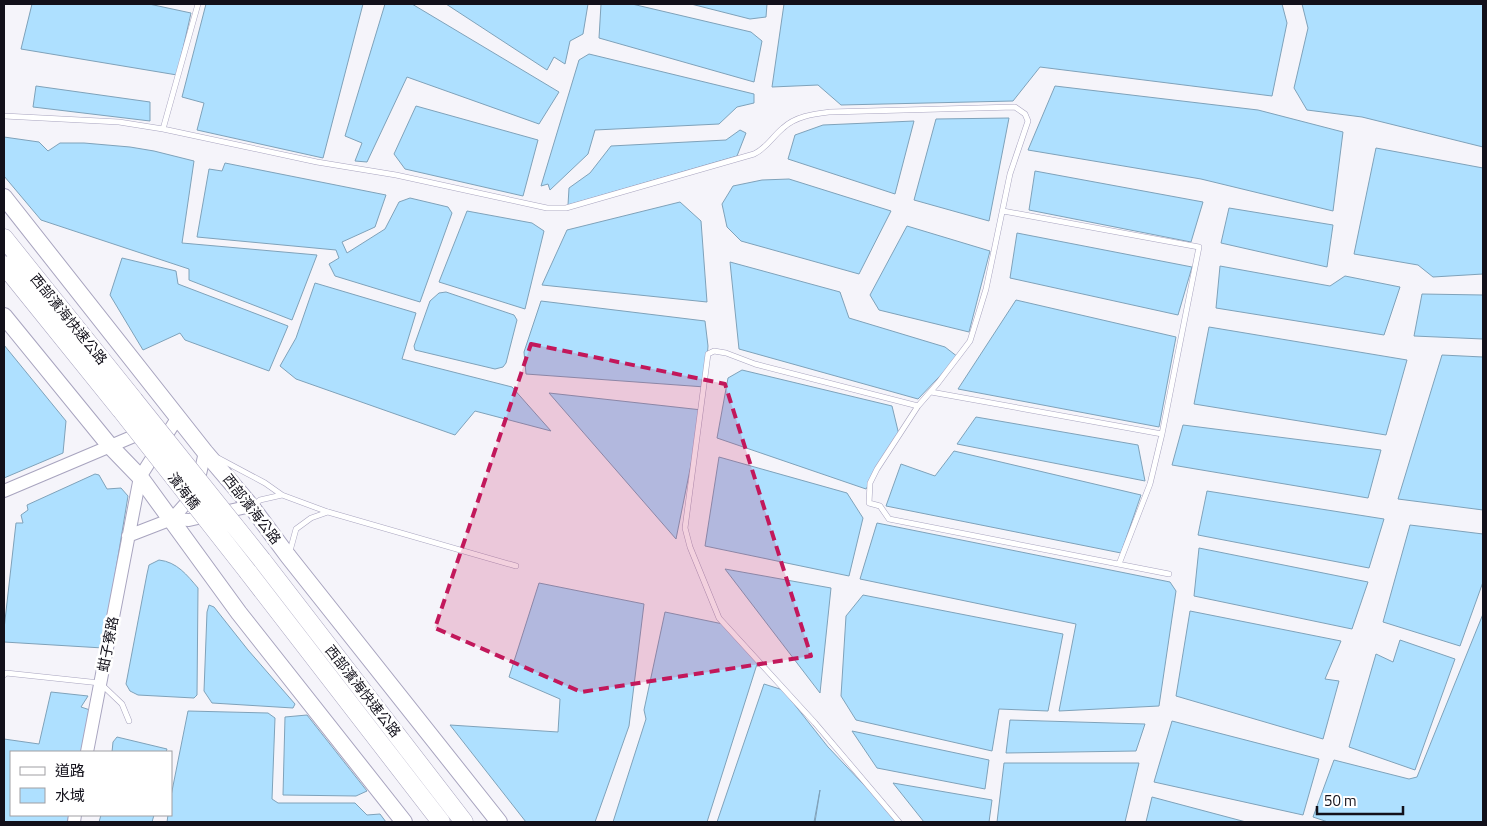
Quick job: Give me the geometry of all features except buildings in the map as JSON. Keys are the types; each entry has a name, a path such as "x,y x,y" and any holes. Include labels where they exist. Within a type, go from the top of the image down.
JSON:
{"highway":[{"name":"西部濱海快速公路","path":"4,238 128,405"},
{"name":"西部濱海快速公路","path":"4,265 128,405"},
{"name":"濱海橋","path":"128,405 262,560"},
{"name":"濱海橋","path":"128,405 248,572"},
{"name":"西部濱海快速公路","path":"262,560 464,822"},
{"name":"西部濱海快速公路","path":"248,572 441,822"}],"main road":[{"name":"西部濱海公路","path":"4,197 205,452 251,506 288,556 499,822"},
{"path":"4,316 110,446 140,477 239,613 404,822"}],"street":[{"path":"4,492 178,417"},
{"path":"140,477 178,417"},
{"path":"172,519 196,492 205,452"},
{"name":"蚶子寮路","path":"87,751 140,477"},
{"path":"128,536 172,519 188,520 251,506"}],"lane":[{"path":"163,129 198,4"},
{"path":"4,116 119,122 163,129 317,162 396,175 547,208 566,208 754,154 763,149 782,128 794,120 813,114 1015,107 1025,114 1028,121 1010,174 986,289 970,341 918,406 877,469 870,483 869,502 880,506 889,519 1169,574"},
{"path":"1003,211 1199,247 1162,434 1150,484 1119,564"},
{"path":"899,822 815,723 718,618 690,547 685,528 708,354 714,351 726,353 755,364 918,406"},
{"path":"931,392 1162,434"},
{"path":"205,452 282,495 328,512 516,566"},
{"path":"251,506 260,500 282,495"},
{"path":"288,556 296,529 311,518 328,512"},
{"path":"4,674 100,683 122,704 129,721"}],"highlighted area":[{"path":"531,344 725,384 811,656 581,692 435,628"}],"water":[{"path":"32,4 149,4 191,13 177,75 21,49"},
{"path":"206,4 363,4 323,158 197,130 204,103 182,97"},
{"path":"385,4 412,4 559,92 539,124 407,77 367,162 355,161 362,143 345,136"},
{"path":"446,4 588,4 583,34 570,41 565,64 554,57 547,70"},
{"path":"601,4 632,4 751,32 762,41 754,82 599,38"},
{"path":"691,4 767,4 766,17 750,19"},
{"path":"784,4 1282,4 1287,23 1272,96 1040,67 1013,101 841,105 818,85 772,87"},
{"path":"1302,4 1483,4 1483,147 1362,117 1307,110 1294,88 1308,28"},
{"path":"589,54 754,94 754,103 737,107 719,124 595,130 588,154 550,190 548,184 541,186 579,60"},
{"path":"36,86 150,102 150,121 33,107"},
{"path":"1055,86 1258,110 1343,132 1333,211 1201,179 1028,150"},
{"path":"416,106 538,140 523,196 405,169 394,154"},
{"path":"1009,118 989,221 914,200 936,119"},
{"path":"914,121 895,194 788,159 795,135 823,125"},
{"path":"740,130 746,133 737,156 568,205 569,188 590,173 611,146 726,140"},
{"path":"4,137 39,142 48,151 60,143 84,143 130,147 194,161 182,243 317,255 292,320 189,280 189,269 41,220 4,176"},
{"path":"1376,148 1483,168 1483,274 1433,277 1418,265 1354,254"},
{"path":"225,163 386,195 375,227 342,242 347,253 385,229 399,202 410,198 448,207 452,213 420,302 335,276 329,264 339,258 336,250 197,237 209,169 222,171"},
{"path":"1035,171 1203,202 1191,242 1029,210"},
{"path":"789,179 891,211 859,274 741,241 727,227 722,204 733,186 762,180"},
{"path":"680,202 701,221 707,302 542,285 567,230"},
{"path":"1229,208 1333,225 1327,267 1221,243"},
{"path":"467,211 532,223 544,231 525,309 439,282"},
{"path":"907,226 990,251 969,332 879,310 870,295"},
{"path":"1017,233 1192,267 1178,315 1010,278"},
{"path":"122,258 176,271 178,284 288,326 269,371 185,340 180,333 143,350 110,295"},
{"path":"730,262 840,292 849,318 945,347 958,357 918,399 739,349"},
{"path":"1220,266 1330,286 1345,276 1400,287 1384,335 1216,308"},
{"path":"315,283 416,313 402,359 512,387 551,431 475,411 455,435 296,379 280,366 296,338"},
{"path":"446,292 514,315 517,320 506,363 503,367 495,369 415,350 414,346 430,301 439,293"},
{"path":"1422,294 1483,295 1483,339 1414,336"},
{"path":"1016,300 1176,337 1159,427 958,389"},
{"path":"541,301 705,321 708,346 705,387 526,374 524,352"},
{"path":"1209,327 1407,360 1386,435 1194,404"},
{"path":"4,345 66,421 63,453 4,478"},
{"path":"1442,355 1483,357 1483,510 1398,499"},
{"path":"742,370 892,406 899,435 866,489 717,438 728,378"},
{"path":"549,393 702,410 676,539"},
{"path":"976,417 1138,445 1145,481 957,444"},
{"path":"1183,425 1381,450 1368,498 1172,465"},
{"path":"954,451 1141,495 1121,553 886,506 901,464 935,476"},
{"path":"719,457 847,493 863,518 849,576 705,546"},
{"path":"95,474 99,475 107,489 121,488 128,496 103,648 4,642 16,523 23,523 21,515 28,510 27,505"},
{"path":"1207,491 1384,519 1369,568 1198,535"},
{"path":"877,523 1170,582 1176,591 1159,706 1059,711 1076,624 860,579"},
{"path":"1410,525 1483,534 1483,582 1460,646 1383,622"},
{"path":"1199,548 1368,582 1352,629 1194,596"},
{"path":"159,560 176,566 198,588 197,695 194,698 138,695 130,691 126,684 149,565"},
{"path":"725,569 831,588 820,693"},
{"path":"539,583 644,604 629,726 595,822 526,822 450,725 558,732 560,699 509,677"},
{"path":"863,595 1063,634 1048,711 999,709 992,751 856,720 841,696 846,616"},
{"path":"209,605 214,607 295,704 293,708 212,703 204,691 207,612"},
{"path":"1190,611 1341,641 1325,679 1339,681 1323,739 1176,696"},
{"path":"665,612 723,624 758,661 707,822 613,822 646,719 644,710"},
{"path":"1483,614 1483,822 1328,822 1313,817 1334,760 1409,779 1417,777"},
{"path":"1400,640 1455,659 1415,770 1349,747 1376,654 1393,662"},
{"path":"764,684 783,690 828,747 899,822 815,822 820,790 814,822 717,822"},
{"path":"51,692 88,696 81,707 90,710 82,751 10,751 10,816 69,816 67,822 4,822 4,739 39,744"},
{"path":"188,711 268,713 275,718 272,799 278,803 355,803 367,815 380,814 386,822 167,822 168,816 172,816 172,791"},
{"path":"307,715 367,791 356,796 283,795 285,717"},
{"path":"1010,720 1145,724 1136,751 1006,753"},
{"path":"1172,721 1319,759 1303,815 1154,782"},
{"path":"852,731 989,760 985,789 877,768"},
{"path":"117,737 167,749 166,751 112,751 113,742"},
{"path":"1004,763 1139,763 1125,822 997,822"},
{"path":"893,783 992,800 989,822 924,822"},
{"path":"1152,797 1246,822 1146,822"},
{"path":"101,816 154,816 152,822 99,822"}]}
